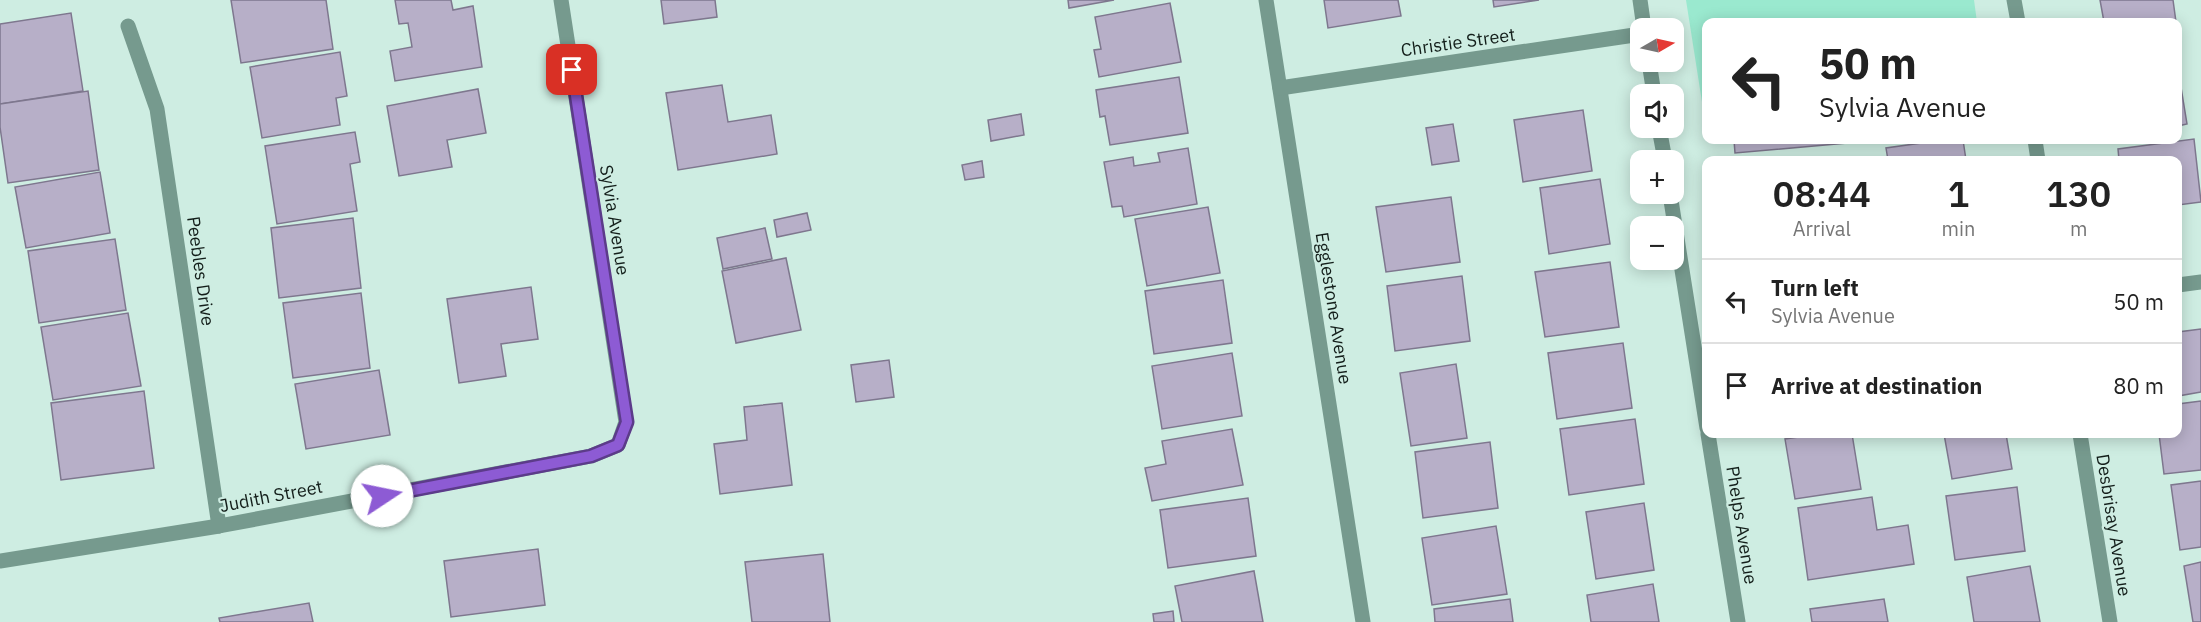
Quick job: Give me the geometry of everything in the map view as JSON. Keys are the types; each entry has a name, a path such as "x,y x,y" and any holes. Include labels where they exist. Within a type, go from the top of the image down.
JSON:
{"street":[{"name":"Sylvia Avenue","path":"561,0 627,422 618,445"},
{"name":"Egglestone Avenue","path":"1266,0 1363,622"},
{"path":"1640,0 1643,18"},
{"path":"2014,0 2017,18"},
{"name":"Peebles Drive","path":"128,26 157,110 219,526"},
{"name":"Christie Street","path":"1280,88 1630,36"},
{"path":"1672,204 1702,396"},
{"path":"2182,284 2201,282"},
{"name":"Phelps Avenue","path":"1709,438 1738,622"},
{"name":"Desbrisay Avenue","path":"2081,438 2110,622"},
{"name":"Judith Street","path":"0,561 219,526 591,456 618,445"}],"green space":[{"path":"1686,0 1974,0 1976,18 1702,18 1702,102"}],"building":[{"path":"231,0 326,0 333,49 241,63"},
{"path":"395,0 451,0 453,10 473,6 482,67 395,81 390,51 412,47 408,23 399,24"},
{"path":"661,0 715,0 717,17 664,24"},
{"path":"1068,0 1114,0 1069,8"},
{"path":"1324,0 1398,0 1401,16 1328,28"},
{"path":"1493,0 1539,0 1494,7"},
{"path":"2100,0 2173,0 2175,18 2103,18"},
{"path":"1170,3 1181,62 1099,77 1094,50 1101,49 1095,17"},
{"path":"71,13 83,91 0,104 0,24"},
{"path":"340,52 347,96 336,98 340,125 262,138 250,67"},
{"path":"1179,77 1188,133 1110,145 1105,116 1100,117 1096,90"},
{"path":"722,85 728,122 771,115 777,154 678,170 666,93"},
{"path":"478,89 486,133 447,140 452,167 399,176 387,106"},
{"path":"88,91 99,170 8,183 0,127 0,104"},
{"path":"2182,93 2187,124 2182,125"},
{"path":"1583,110 1592,171 1523,182 1514,120"},
{"path":"1021,114 1024,135 991,141 988,120"},
{"path":"1453,124 1459,161 1432,165 1426,128"},
{"path":"355,132 360,162 350,164 357,211 277,224 265,146"},
{"path":"2194,139 2201,202 2182,204 2182,156 2119,156 2118,149 2156,144 2182,144 2182,141"},
{"path":"1734,144 1836,144 1735,153"},
{"path":"1914,144 1964,144 1965,156 1887,156 1886,148"},
{"path":"1188,148 1197,204 1124,217 1122,206 1112,207 1104,162 1133,157 1134,166 1160,162 1158,153"},
{"path":"982,161 984,177 965,180 962,165"},
{"path":"100,172 110,233 26,248 15,187"},
{"path":"1600,179 1610,244 1549,254 1540,188"},
{"path":"1451,197 1460,262 1386,272 1376,207"},
{"path":"1208,207 1220,273 1147,286 1135,219"},
{"path":"807,213 811,230 777,237 774,220"},
{"path":"353,218 361,288 279,298 271,228"},
{"path":"765,228 772,259 723,269 717,238"},
{"path":"115,239 126,310 39,323 28,251"},
{"path":"786,258 801,330 736,343 722,271"},
{"path":"1610,262 1619,327 1545,337 1535,272"},
{"path":"1462,276 1470,341 1395,351 1387,286"},
{"path":"1223,280 1232,343 1154,354 1145,291"},
{"path":"531,287 538,339 501,344 506,376 459,383 447,299"},
{"path":"361,293 370,368 293,378 283,303"},
{"path":"128,313 141,386 53,400 41,327"},
{"path":"2201,329 2201,392 2182,395 2182,331"},
{"path":"1623,343 1632,408 1557,419 1548,353"},
{"path":"1232,353 1242,416 1162,429 1152,366"},
{"path":"889,360 894,397 856,402 851,365"},
{"path":"1456,364 1467,438 1411,446 1400,373"},
{"path":"379,370 390,435 306,449 295,384"},
{"path":"144,391 154,468 61,480 51,403"},
{"path":"2201,401 2201,470 2164,474 2160,438 2182,438 2182,403"},
{"path":"782,403 792,485 720,494 714,444 747,440 744,407"},
{"path":"1635,419 1644,484 1569,495 1560,429"},
{"path":"1232,429 1243,485 1152,501 1145,468 1166,464 1162,441"},
{"path":"1853,438 1861,489 1795,499 1785,439"},
{"path":"1945,438 2007,438 2012,469 1952,479"},
{"path":"1490,442 1498,508 1423,518 1415,452"},
{"path":"2201,481 2201,547 2180,550 2171,485"},
{"path":"2017,487 2025,551 1955,560 1946,496"},
{"path":"1872,497 1877,530 1908,525 1914,564 1808,580 1798,508"},
{"path":"1248,498 1256,556 1168,568 1160,510"},
{"path":"1644,503 1654,570 1596,579 1586,512"},
{"path":"1496,526 1507,594 1432,605 1422,538"},
{"path":"538,549 545,605 451,617 444,561"},
{"path":"823,554 830,622 752,622 745,562"},
{"path":"2201,562 2201,622 2193,622 2184,566"},
{"path":"2030,566 2040,622 1974,622 1967,577"},
{"path":"1254,571 1263,622 1182,622 1175,586"},
{"path":"1653,584 1659,622 1591,622 1587,595"},
{"path":"1510,599 1513,622 1435,622 1434,609"},
{"path":"1884,599 1888,622 1812,622 1810,609"},
{"path":"309,603 313,622 220,622 219,618"},
{"path":"1173,611 1174,622 1154,622 1153,614"}],"route":[{"path":"382,496 591,456 618,445 627,422 572,70"}]}
